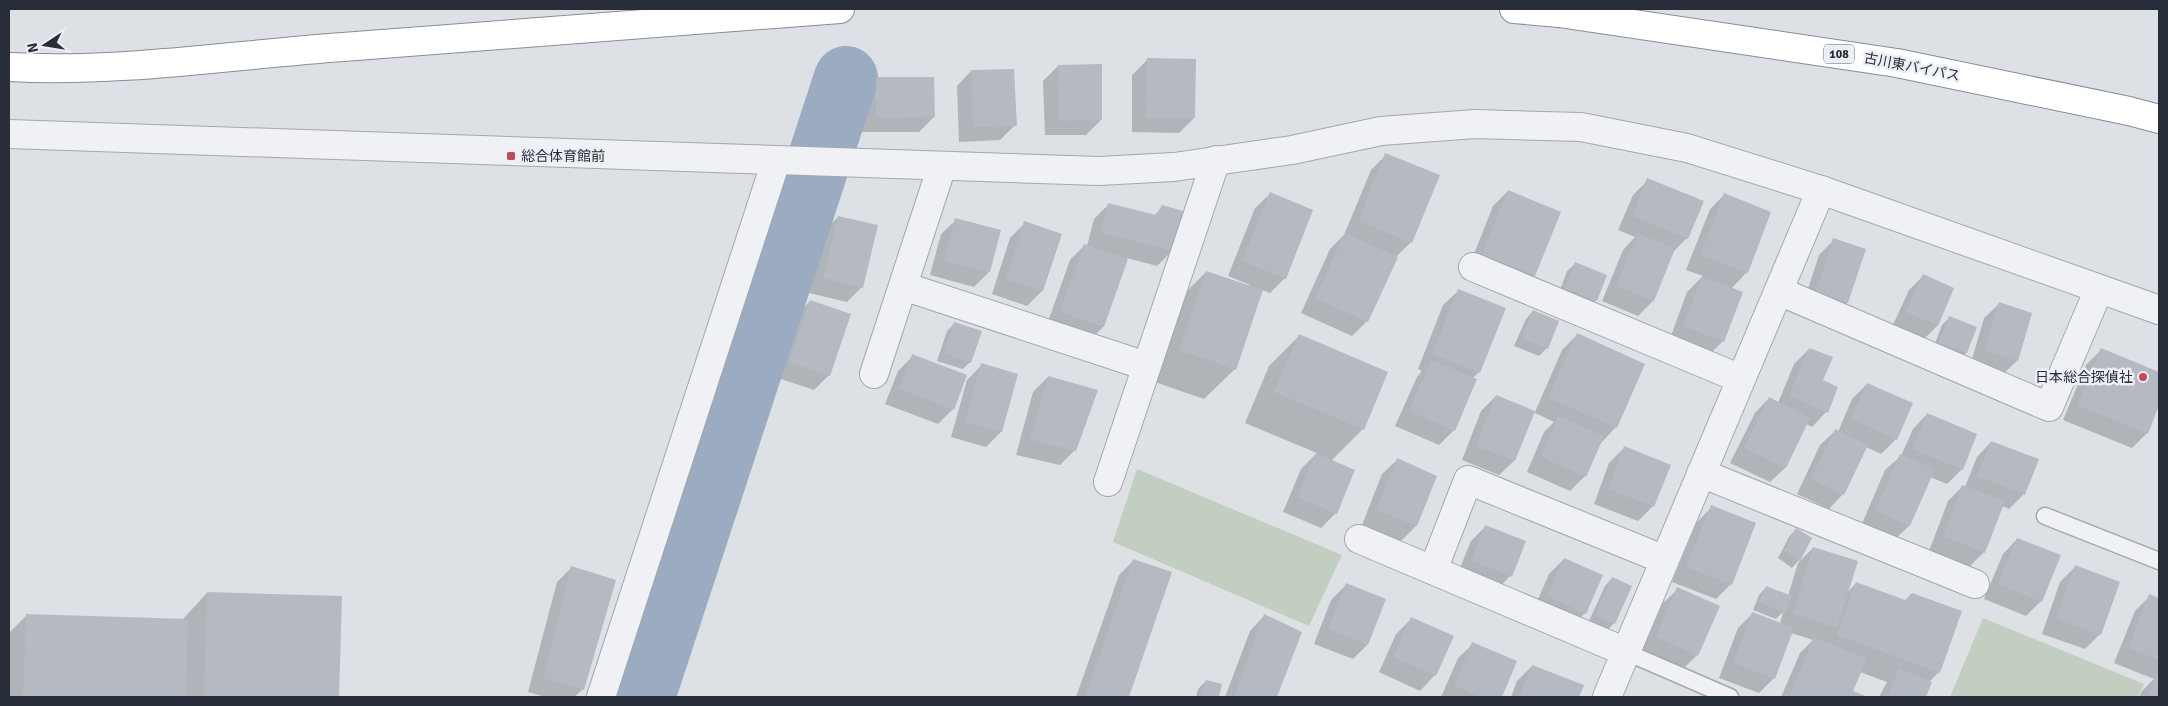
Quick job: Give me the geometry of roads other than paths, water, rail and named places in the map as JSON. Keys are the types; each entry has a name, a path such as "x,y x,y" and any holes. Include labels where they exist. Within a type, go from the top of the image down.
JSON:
{"highway":[{"path":"9,68 42,69 120,66 552,30 840,9"},
{"name":"古川東バイパス","path":"1514,9 1559,13 1897,63 2129,111 2159,119"}],"street":[{"path":"9,134 789,162 1099,171 1174,167 1292,150 1381,132 1475,124 1581,127 1687,148 1821,190 2159,310"},
{"path":"1108,482 1216,160"},
{"path":"600,697 789,162"},
{"path":"874,374 942,166"},
{"path":"1607,697 1821,190"},
{"path":"1474,267 1741,379"},
{"path":"903,286 1146,366"},
{"path":"1779,291 2048,407 2099,289"},
{"path":"1702,473 1974,584"},
{"path":"1433,570 1468,480 1665,560"},
{"path":"1359,539 1626,652"}],"lane":[{"path":"2045,516 2159,561"},
{"path":"1626,652 1730,697"}],"waterway":[{"path":"643,697 846,78"}],"place":[{"name":"総合体育館前","path":"511,156"},
{"name":"日本総合探偵社","path":"2143,377"}]}
